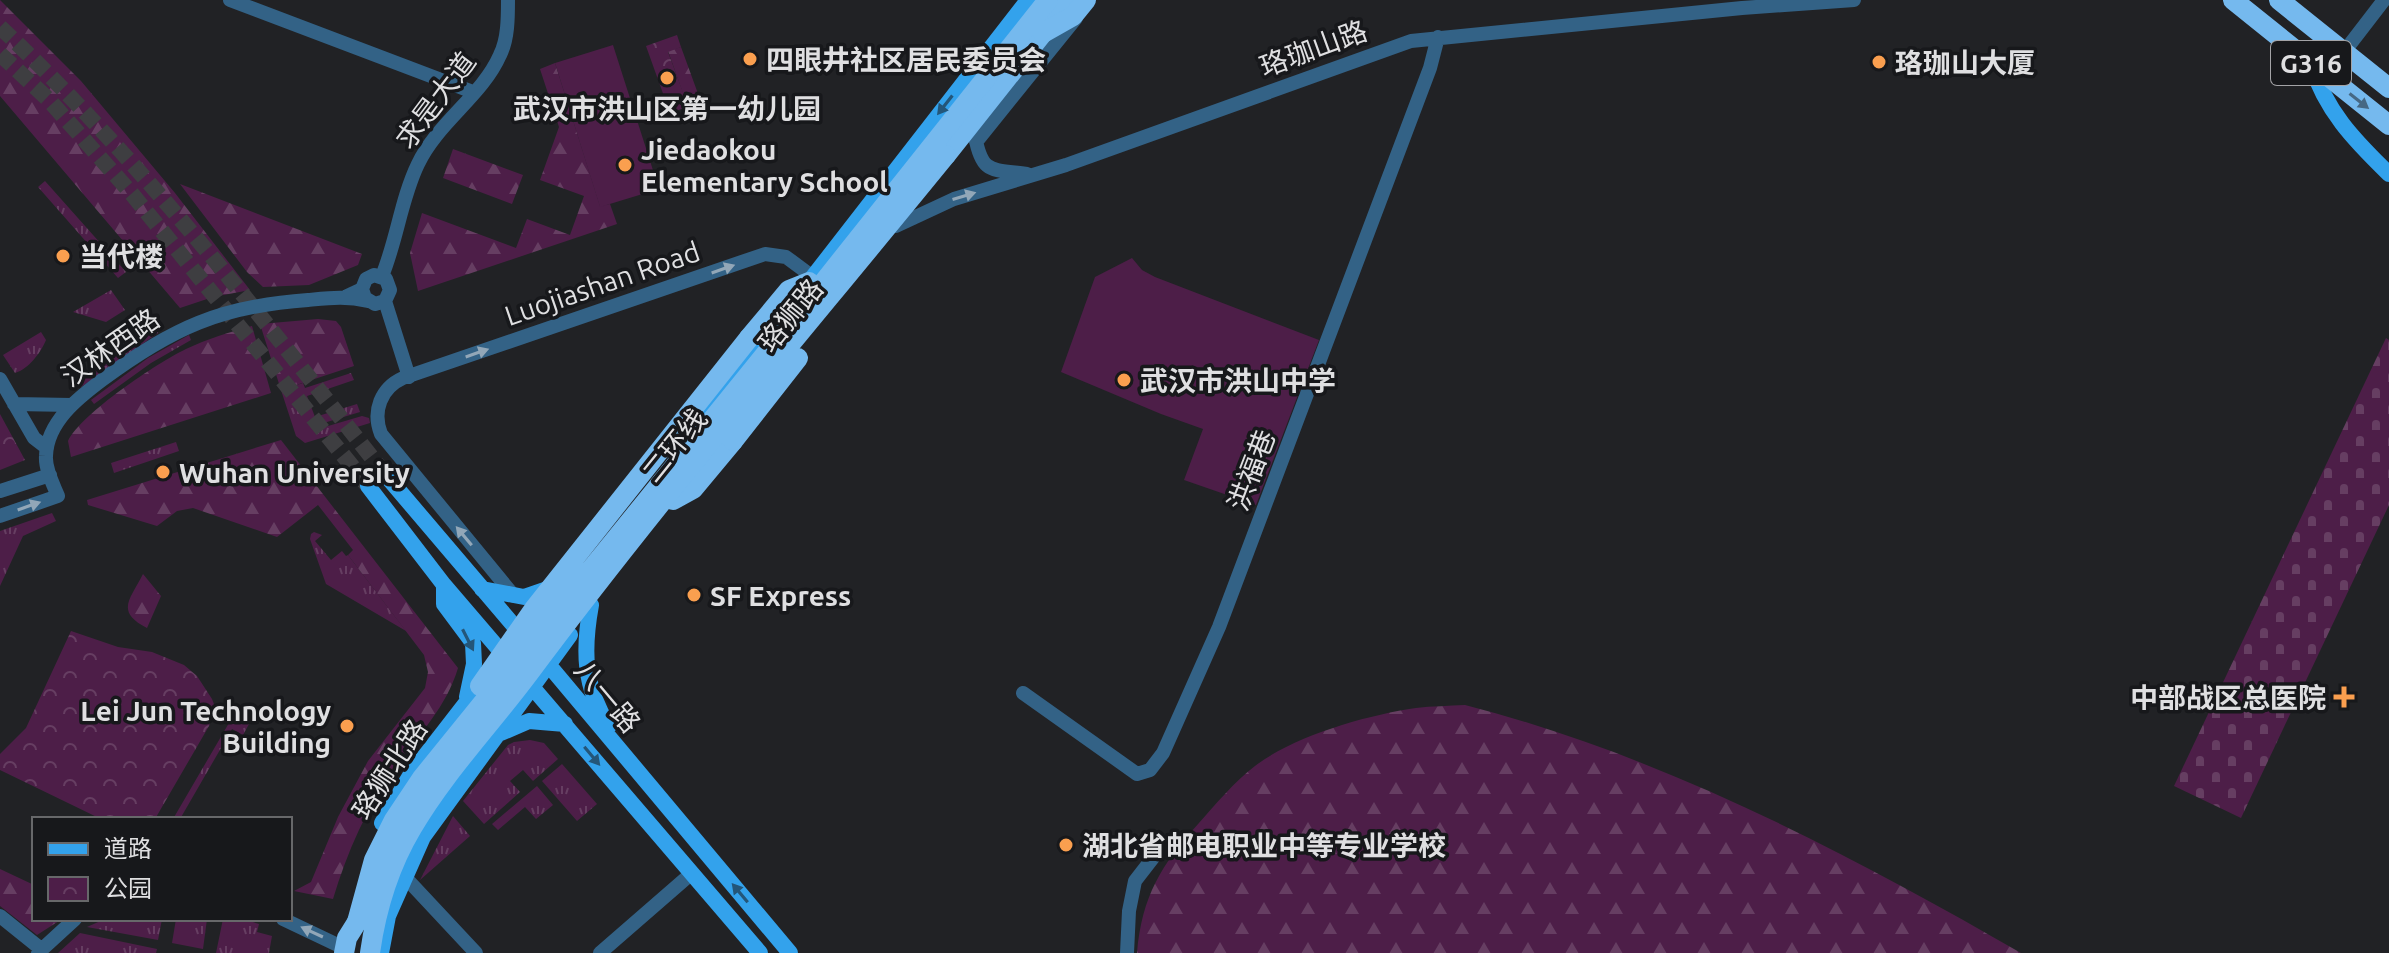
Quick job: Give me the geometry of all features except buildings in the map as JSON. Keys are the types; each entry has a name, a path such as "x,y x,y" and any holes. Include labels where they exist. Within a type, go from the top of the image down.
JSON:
{"highway":[{"name":"二环线","path":"345,951 381,845 405,801 1048,0"},
{"name":"二环线","path":"370,953 392,871 411,829 437,792 592,589 1072,0"},
{"path":"1043,33 1073,16 1088,0"},
{"name":"G316","path":"2233,0 2389,125"},
{"name":"G316","path":"2279,0 2389,88"},
{"path":"673,500 693,489 932,190 946,155"},
{"path":"459,730 469,703 534,609 789,290 811,279"}],"main road":[{"name":"珞狮路","path":"521,634 811,279 1028,0"},
{"name":"珞狮路","path":"548,665 673,500 896,226 975,135 1072,0"},
{"path":"2310,62 2326,103 2344,128 2389,174"},
{"name":"八一路","path":"384,473 790,953"},
{"name":"八一路","path":"368,486 444,585 760,953"},
{"path":"482,589 514,596 536,594 563,583"},
{"path":"444,585 444,604 473,643 474,664 466,701"},
{"path":"591,605 586,635 588,680 605,720 638,771"},
{"name":"珞狮北路","path":"345,951 355,892 375,837 411,774 521,634"},
{"path":"381,953 388,916 423,837 548,665"},
{"path":"496,736 529,721 565,724"}],"street":[{"path":"230,0 473,92"},
{"name":"求是大道","path":"382,276 418,163 501,53 506,35 508,0"},
{"path":"975,135 1088,0"},
{"name":"珞珈山路","path":"975,135 980,159 987,167 1036,175 1398,45 1438,37 1747,4 1854,0"},
{"path":"2344,52 2384,0"},
{"name":"洪福巷","path":"1023,693 1137,774 1150,770 1159,759 1219,627 1430,68 1438,37"},
{"path":"896,226 954,199 1036,175"},
{"name":"Luojiashan Road","path":"406,378 765,254 786,257 811,279"},
{"path":"374,299 390,294 390,286 382,276 370,276 364,282 406,378 390,386 379,403 377,420 381,434 514,596"},
{"name":"汉林西路","path":"46,453 58,422 72,405 162,338 188,326 260,304 347,296 374,299"},
{"path":"0,379 46,453 58,496 0,516"},
{"path":"0,397 28,445 46,453"},
{"path":"14,404 72,405"},
{"path":"0,491 50,475"},
{"path":"1127,953 1129,911 1135,881 1166,841"},
{"path":"600,953 692,873"},
{"path":"404,876 476,953"},
{"path":"0,916 39,951 73,921"},
{"path":"287,921 345,951"}],"green space":[{"path":"0,0 81,81 175,193 250,290 213,297 180,308 0,96"},
{"path":"677,35 681,47 668,52 684,95 697,91 701,102 670,113 646,46"},
{"path":"613,45 659,189 600,207 555,63"},
{"path":"681,47 697,91 684,96 668,51"},
{"path":"555,63 600,206 610,204 617,224 418,291 410,253 422,213 516,248 527,219 570,235 584,196 540,180 559,127 540,69"},
{"path":"453,149 523,175 512,204 443,178"},
{"path":"45,181 126,272 118,278 38,187"},
{"path":"180,184 362,254 358,265 309,285 263,287 247,272"},
{"path":"1132,258 1142,270 1155,277 1319,340 1256,505 1184,480 1203,429 1061,372 1095,277"},
{"path":"111,290 125,310 106,322 73,312"},
{"path":"318,319 336,321 341,327 354,366 281,390 260,324"},
{"path":"158,325 158,333 80,388 76,384"},
{"path":"252,326 271,393 71,457 68,441 76,430 121,390 186,349"},
{"path":"41,332 46,340 41,350 30,364 15,373 3,355"},
{"path":"189,335 191,340 151,363 94,404 91,400 148,358"},
{"path":"2386,338 2389,340 2389,505 2241,818 2174,786"},
{"path":"351,373 354,380 307,396 315,417 357,404 360,412 317,425 318,429 362,416 369,418 370,423 305,443 296,436 281,390 303,383 305,388"},
{"path":"0,414 25,460 0,470"},
{"path":"281,440 458,668 439,708 396,766 367,814 351,847 333,899 294,891 311,882 338,817 368,761 425,688 428,672 424,655 348,555 353,550 318,505 277,537 193,508 177,511 157,526 88,505 87,500"},
{"path":"176,442 179,451 114,473 111,463"},
{"path":"52,513 56,521 23,536 0,586 0,531"},
{"path":"314,532 322,535 315,541 331,560 342,551 348,555 406,631 326,584 310,539"},
{"path":"143,574 161,596 147,628 137,622 128,610 130,598"},
{"path":"71,631 118,647 152,652 184,665 197,676 215,707 209,726 156,817 97,817 0,770 0,754 26,728"},
{"path":"1465,705 1610,751 1751,810 1889,879 2021,953 1137,953 1143,915 1164,868 1219,801 1255,766 1310,736 1354,722 1416,708"},
{"path":"236,711 241,714 239,718 249,724 243,735 232,729 181,817 174,817"},
{"path":"530,740 544,743 558,759 533,781 523,770 510,781 520,792 484,824 463,801 508,745"},
{"path":"562,764 597,804 577,821 542,781"},
{"path":"537,786 553,805 536,819 525,807 498,830 492,824"},
{"path":"453,816 470,836 420,880"},
{"path":"0,869 32,884 32,921 59,921 37,935 0,906"},
{"path":"100,921 162,921 158,940 87,927"},
{"path":"176,921 207,921 203,949 172,943"},
{"path":"223,921 249,921 259,924 257,932 272,936 269,953 216,953"},
{"path":"80,933 157,949 156,953 58,953"}],"tunnel":[{"path":"0,27 53,79 152,187 247,300 384,473"},
{"path":"0,54 49,100 132,194 368,486"}],"place":[{"name":"四眼井社区居民委员会","path":"750,59"},
{"name":"珞珈山大厦","path":"1879,62"},
{"name":"武汉市洪山区第一幼儿园","path":"667,78"},
{"name":"Jiedaokou Elementary School","path":"625,165"},
{"name":"当代楼","path":"63,256"},
{"name":"武汉市洪山中学","path":"1124,380"},
{"name":"Wuhan University","path":"163,472"},
{"name":"SF Express","path":"694,595"},
{"name":"中部战区总医院","path":"2344,697"},
{"name":"Lei Jun Technology Building","path":"347,726"},
{"name":"湖北省邮电职业中等专业学校","path":"1066,845"}]}
